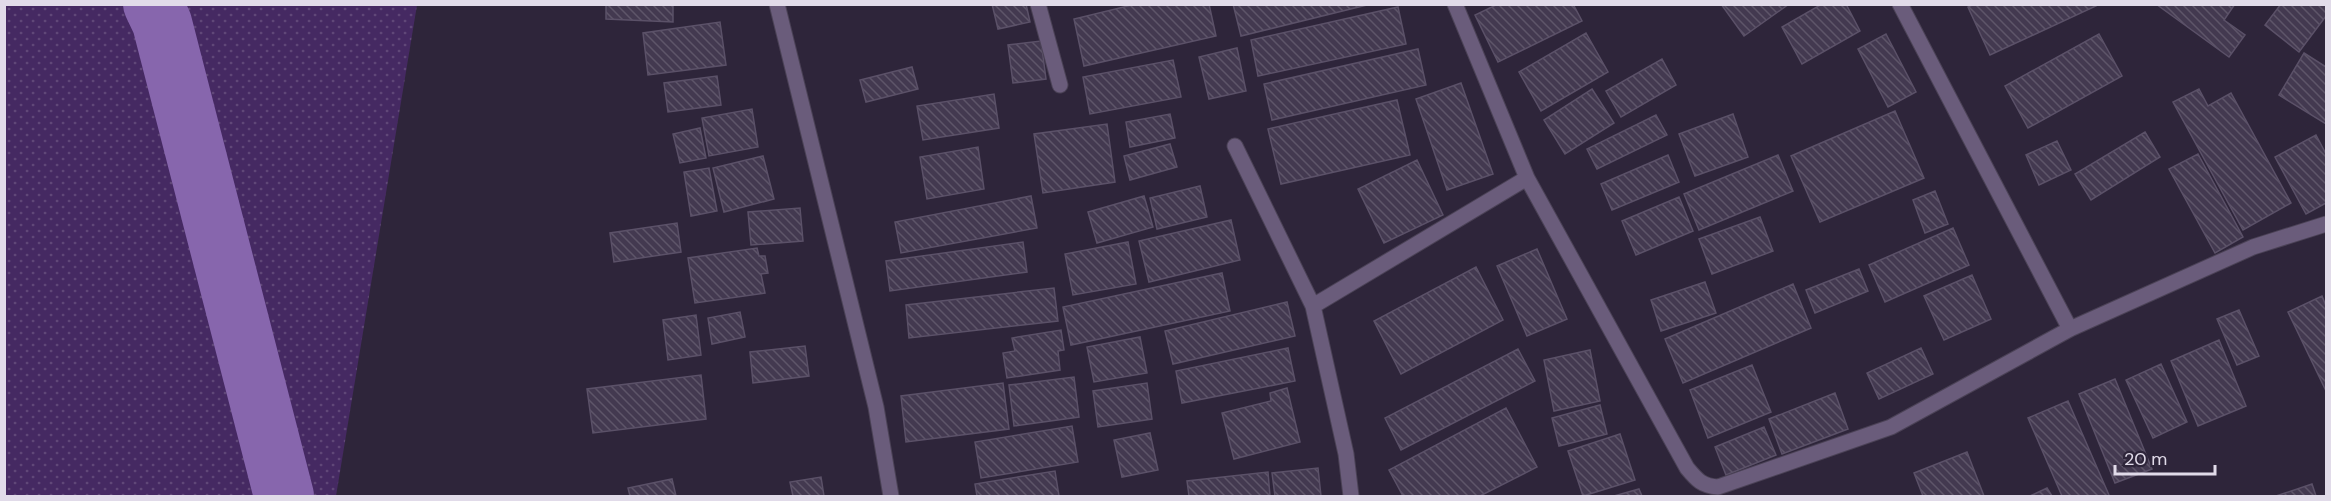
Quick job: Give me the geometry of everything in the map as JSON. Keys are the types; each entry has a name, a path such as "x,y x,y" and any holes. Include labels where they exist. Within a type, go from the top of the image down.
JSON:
{"street":[{"path":"777,4 876,407 891,496"},
{"path":"1038,4 1060,85"},
{"path":"1455,4 1527,177 1688,468 1700,483 1707,486 1718,487 1891,427 2070,329 2253,247 2326,224"},
{"path":"1900,4 2070,329"},
{"path":"1234,147 1313,306 1346,454 1351,496"},
{"path":"1313,306 1527,177"}],"shaded area":[{"path":"4,5 417,5 336,496 5,496"}],"building":[{"path":"606,4 673,4 673,22 606,19"},
{"path":"992,4 1026,4 1030,22 998,29"},
{"path":"1136,4 1209,4 1216,36 1084,66 1074,19"},
{"path":"1233,4 1371,4 1241,36"},
{"path":"1498,4 1573,4 1582,21 1498,62 1475,15"},
{"path":"1721,4 1789,4 1744,36"},
{"path":"1822,4 1846,4 1860,31 1802,64 1782,27"},
{"path":"1974,4 2095,4 2096,6 1990,55 1968,7"},
{"path":"2156,4 2235,4 2224,20 2245,35 2229,57"},
{"path":"2281,4 2326,4 2326,16 2299,52 2265,25"},
{"path":"1398,7 1406,44 1258,76 1251,40"},
{"path":"720,22 726,65 648,75 643,33"},
{"path":"1586,33 1608,72 1541,111 1519,72"},
{"path":"1886,34 1916,92 1888,107 1858,49"},
{"path":"2099,34 2122,76 2028,128 2005,86"},
{"path":"1041,41 1046,79 1013,83 1008,45"},
{"path":"1237,48 1246,91 1209,99 1199,57"},
{"path":"1418,49 1426,85 1272,120 1264,84"},
{"path":"2304,53 2326,67 2326,124 2279,95"},
{"path":"1662,59 1676,85 1621,117 1606,91"},
{"path":"1173,60 1181,97 1090,114 1083,77"},
{"path":"912,67 918,89 866,102 860,80"},
{"path":"717,76 721,105 668,112 664,83"},
{"path":"1461,83 1493,174 1447,190 1416,99"},
{"path":"1592,89 1614,123 1565,154 1544,120"},
{"path":"2199,89 2208,106 2231,93 2291,203 2243,230 2173,102"},
{"path":"994,94 999,128 923,140 917,106"},
{"path":"1397,100 1410,155 1281,184 1268,129"},
{"path":"752,109 758,147 709,156 702,118"},
{"path":"1895,111 1924,178 1820,222 1791,156"},
{"path":"1170,114 1175,138 1130,147 1126,122"},
{"path":"1733,114 1748,157 1695,176 1679,134"},
{"path":"1656,115 1667,135 1597,169 1587,149"},
{"path":"1107,124 1115,182 1043,193 1034,134"},
{"path":"700,128 706,158 680,163 673,134"},
{"path":"2145,132 2160,157 2091,200 2075,174"},
{"path":"2316,135 2326,154 2326,203 2306,214 2275,157"},
{"path":"2057,141 2071,170 2039,185 2026,155"},
{"path":"1170,144 1177,167 1130,180 1124,156"},
{"path":"978,147 984,189 927,199 920,157"},
{"path":"2198,154 2243,237 2215,253 2169,169"},
{"path":"1668,155 1679,182 1612,210 1601,184"},
{"path":"1778,155 1793,191 1699,230 1684,194"},
{"path":"763,156 774,199 724,212 713,168"},
{"path":"1417,160 1443,215 1384,243 1358,189"},
{"path":"709,168 717,211 691,216 684,172"},
{"path":"1200,186 1207,217 1157,229 1150,198"},
{"path":"1935,191 1948,224 1925,233 1913,200"},
{"path":"1031,196 1037,228 901,253 895,222"},
{"path":"1144,196 1153,227 1097,243 1088,212"},
{"path":"1679,197 1693,231 1636,255 1622,221"},
{"path":"800,208 803,241 751,245 748,212"},
{"path":"1760,217 1773,251 1712,274 1699,239"},
{"path":"1231,220 1240,260 1149,282 1139,241"},
{"path":"677,223 681,252 614,262 610,233"},
{"path":"1953,228 1969,265 1885,302 1869,265"},
{"path":"1023,242 1027,272 890,291 886,261"},
{"path":"1128,242 1136,284 1073,295 1065,254"},
{"path":"757,248 759,256 765,256 768,273 761,274 765,293 695,303 688,258"},
{"path":"1537,249 1567,319 1527,336 1497,266"},
{"path":"1476,267 1503,320 1401,374 1374,321"},
{"path":"1859,269 1868,291 1815,313 1806,290"},
{"path":"1222,273 1230,311 1071,345 1063,307"},
{"path":"1972,275 1991,319 1944,340 1924,296"},
{"path":"1705,282 1716,313 1661,331 1651,300"},
{"path":"1793,284 1811,328 1683,383 1665,339"},
{"path":"1054,288 1058,321 909,338 906,305"},
{"path":"2322,296 2326,306 2326,391 2288,312"},
{"path":"1287,302 1295,336 1173,364 1165,331"},
{"path":"2239,310 2259,356 2237,365 2217,319"},
{"path":"740,312 745,337 712,344 708,318"},
{"path":"696,315 701,355 668,360 663,320"},
{"path":"1061,330 1064,350 1058,351 1060,370 1007,378 1003,353 1015,351 1012,338"},
{"path":"1140,337 1147,373 1094,382 1087,347"},
{"path":"2219,340 2246,406 2198,426 2171,361"},
{"path":"805,346 809,376 753,383 750,352"},
{"path":"1288,348 1295,381 1182,403 1176,371"},
{"path":"1921,348 1933,374 1879,399 1867,373"},
{"path":"1518,349 1535,381 1401,450 1385,418"},
{"path":"1590,350 1600,401 1554,411 1544,360"},
{"path":"2161,364 2187,422 2153,438 2126,380"},
{"path":"1752,365 1771,412 1708,438 1690,390"},
{"path":"701,375 706,419 593,433 587,389"},
{"path":"1074,377 1079,417 1014,426 1009,385"},
{"path":"2115,379 2152,469 2115,483 2079,394"},
{"path":"1003,383 1009,429 906,442 901,396"},
{"path":"1147,383 1152,419 1098,427 1093,391"},
{"path":"1287,388 1300,442 1234,459 1222,413 1271,401 1270,393"},
{"path":"1835,393 1848,429 1782,454 1769,419"},
{"path":"2068,401 2109,495 2062,496 2028,418"},
{"path":"1600,405 1607,434 1559,446 1552,418"},
{"path":"1506,408 1537,467 1480,496 1403,496 1389,470"},
{"path":"1072,426 1078,462 981,478 975,442"},
{"path":"1764,427 1776,455 1726,475 1715,447"},
{"path":"1150,433 1158,470 1122,477 1114,440"},
{"path":"1620,434 1635,480 1583,496 1568,451"},
{"path":"1967,452 1984,496 1923,496 1914,473"},
{"path":"1318,468 1321,496 1275,496 1272,473"},
{"path":"1055,471 1059,496 977,496 975,484"},
{"path":"1268,472 1270,496 1189,496 1187,481"},
{"path":"821,477 824,496 793,496 790,482"},
{"path":"672,479 676,496 630,496 628,488"},
{"path":"2312,484 2316,496 2276,496"},
{"path":"2047,488 2052,496 2030,496"},
{"path":"1639,489 1642,496 1614,496"}],"waterway":[{"path":"153,4 162,23 284,496"}]}
